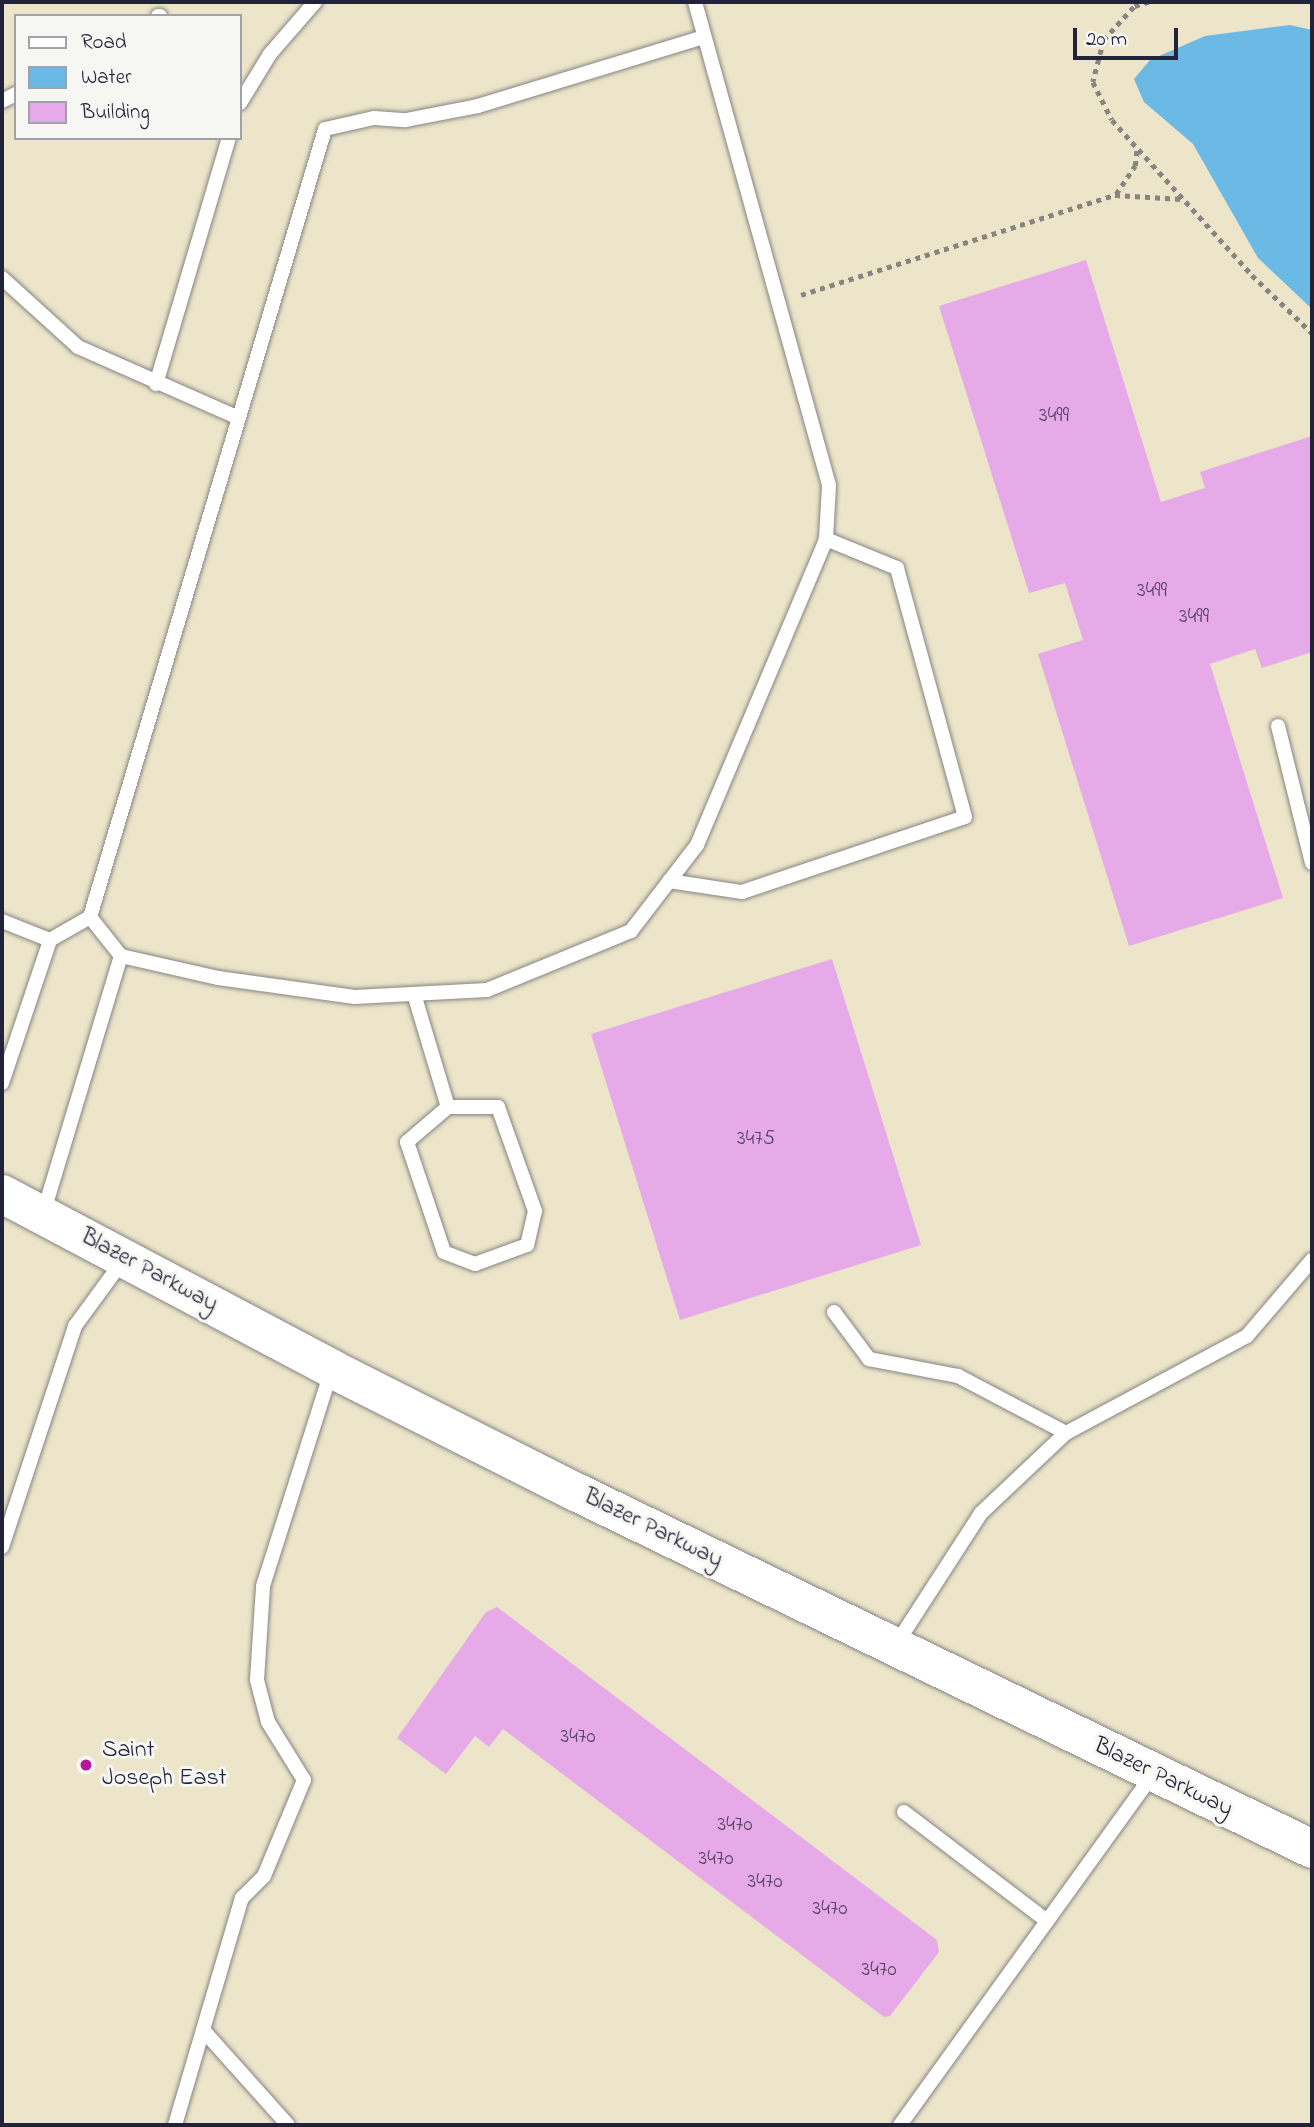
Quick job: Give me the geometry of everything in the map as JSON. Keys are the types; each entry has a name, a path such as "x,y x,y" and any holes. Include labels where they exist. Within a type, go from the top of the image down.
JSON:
{"street":[{"name":"Blazer Parkway","path":"2,1194 332,1369 894,1647 1312,1849"}],"lane":[{"path":"242,99 270,54 315,2"},
{"path":"90,918 121,956 218,978 355,997 487,990 631,931 697,845 826,538 829,485 701,38 695,2"},
{"path":"2,1083 50,940 90,918 237,417 325,129 374,118 406,120 478,106 701,38"},
{"path":"156,384 228,140"},
{"path":"2,278 78,347 156,384 237,417"},
{"path":"669,881 742,892 965,817 897,568 826,538"},
{"path":"1278,726 1312,863"},
{"path":"2,921 50,940"},
{"path":"43,1215 121,956"},
{"path":"414,994 448,1107"},
{"path":"448,1107 498,1107 535,1212 527,1245 475,1264 444,1252 407,1142 448,1107"},
{"path":"2,1546 75,1326 125,1258"},
{"path":"894,1647 981,1513 1066,1433 1247,1336 1312,1260"},
{"path":"834,1312 869,1359 958,1376 1066,1433"},
{"path":"175,2125 242,1898 264,1876 304,1780 268,1722 257,1680 263,1586 332,1369"},
{"path":"900,2125 1154,1774"},
{"path":"904,1812 1047,1921"},
{"path":"203,2030 288,2125"}],"path":[{"path":"1149,2 1135,7 1104,40 1093,82 1112,120 1312,333"},
{"path":"1115,195 1135,166 1137,147"},
{"path":"776,303 1115,195 1184,199"}],"water":[{"path":"1290,25 1312,30 1312,309 1258,258 1193,144 1144,102 1134,79 1150,60 1205,36"}],"building":[{"path":"1086,260 1161,502 1205,488 1200,472 1312,436 1312,652 1262,668 1255,649 1210,664 1283,898 1129,946 1038,654 1083,640 1065,583 1029,593 939,306"},
{"path":"832,959 921,1245 680,1320 591,1034"},
{"path":"497,1607 937,1940 939,1952 890,2016 884,2017 503,1729 489,1747 475,1736 446,1774 397,1738 486,1612"}],"place":[{"name":"Saint Joseph East","path":"86,1765"}]}
